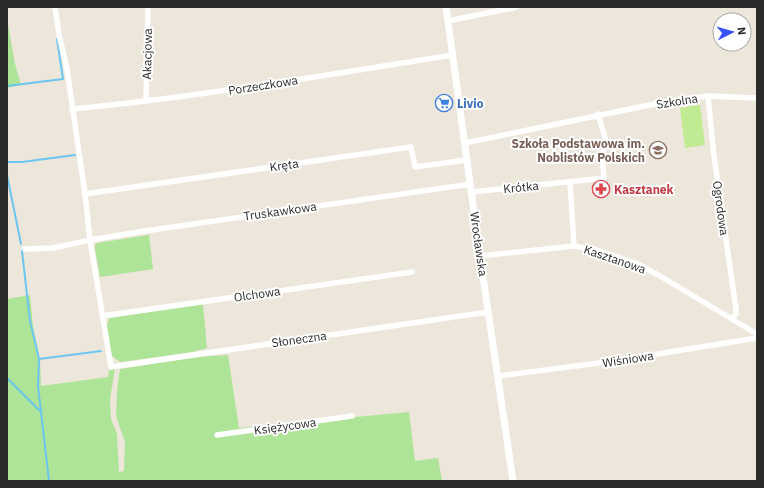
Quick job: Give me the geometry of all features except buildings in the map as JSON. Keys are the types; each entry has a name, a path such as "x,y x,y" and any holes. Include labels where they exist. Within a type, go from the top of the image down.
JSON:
{"street":[{"path":"55,7 59,35 67,69 90,240 102,316"},
{"name":"Akacjowa","path":"146,102 148,7"},
{"name":"Wrocławska","path":"446,7 513,481"},
{"path":"448,21 517,7"},
{"name":"Porzeczkowa","path":"72,109 146,102 261,86 453,55"},
{"name":"Szkolna","path":"465,143 598,114 664,102 708,96 757,98"},
{"name":"Ogrodowa","path":"708,96 714,156 736,309 736,314 732,318"},
{"name":"Krótka","path":"472,192 604,178 602,156 606,141 598,114"},
{"name":"Kręta","path":"85,194 411,147 414,167 467,160"},
{"path":"570,182 574,246"},
{"name":"Truskawkowa","path":"25,249 53,248 90,240 470,184"},
{"name":"Kasztanowa","path":"480,256 574,246 597,250 638,264 687,291 757,334"},
{"name":"Olchowa","path":"102,316 412,272"},
{"name":"Słoneczna","path":"102,316 111,367 488,312"},
{"name":"Wiśniowa","path":"498,376 607,362 757,338"},
{"name":"Księżycowa","path":"217,435 352,416"}],"green space":[{"path":"7,22 15,64 21,85 7,88"},
{"path":"700,105 705,145 685,148 680,108"},
{"path":"149,235 153,269 100,277 95,249 95,245 97,243"},
{"path":"30,295 33,326 40,360 41,386 108,377 109,370 115,368 110,399 111,419 117,434 119,472 124,471 125,442 116,416 120,369 197,357 228,355 239,428 409,412 415,461 438,458 442,481 7,481 7,299"},
{"path":"203,304 207,348 192,352 121,362 114,358 111,354 108,346 107,335 107,325 110,318"}],"waterway":[{"path":"7,86 63,79 57,39"},
{"path":"7,162 22,162 75,155"},
{"path":"7,175 21,244"},
{"path":"22,251 30,321 39,359 38,386 49,481"},
{"path":"39,359 101,351"},
{"path":"7,378 40,411"}],"place":[{"name":"Livio","path":"444,103"},
{"name":"Szkoła Podstawowa im. Noblistów Polskich","path":"658,150"},
{"name":"Kasztanek","path":"601,189"}]}
